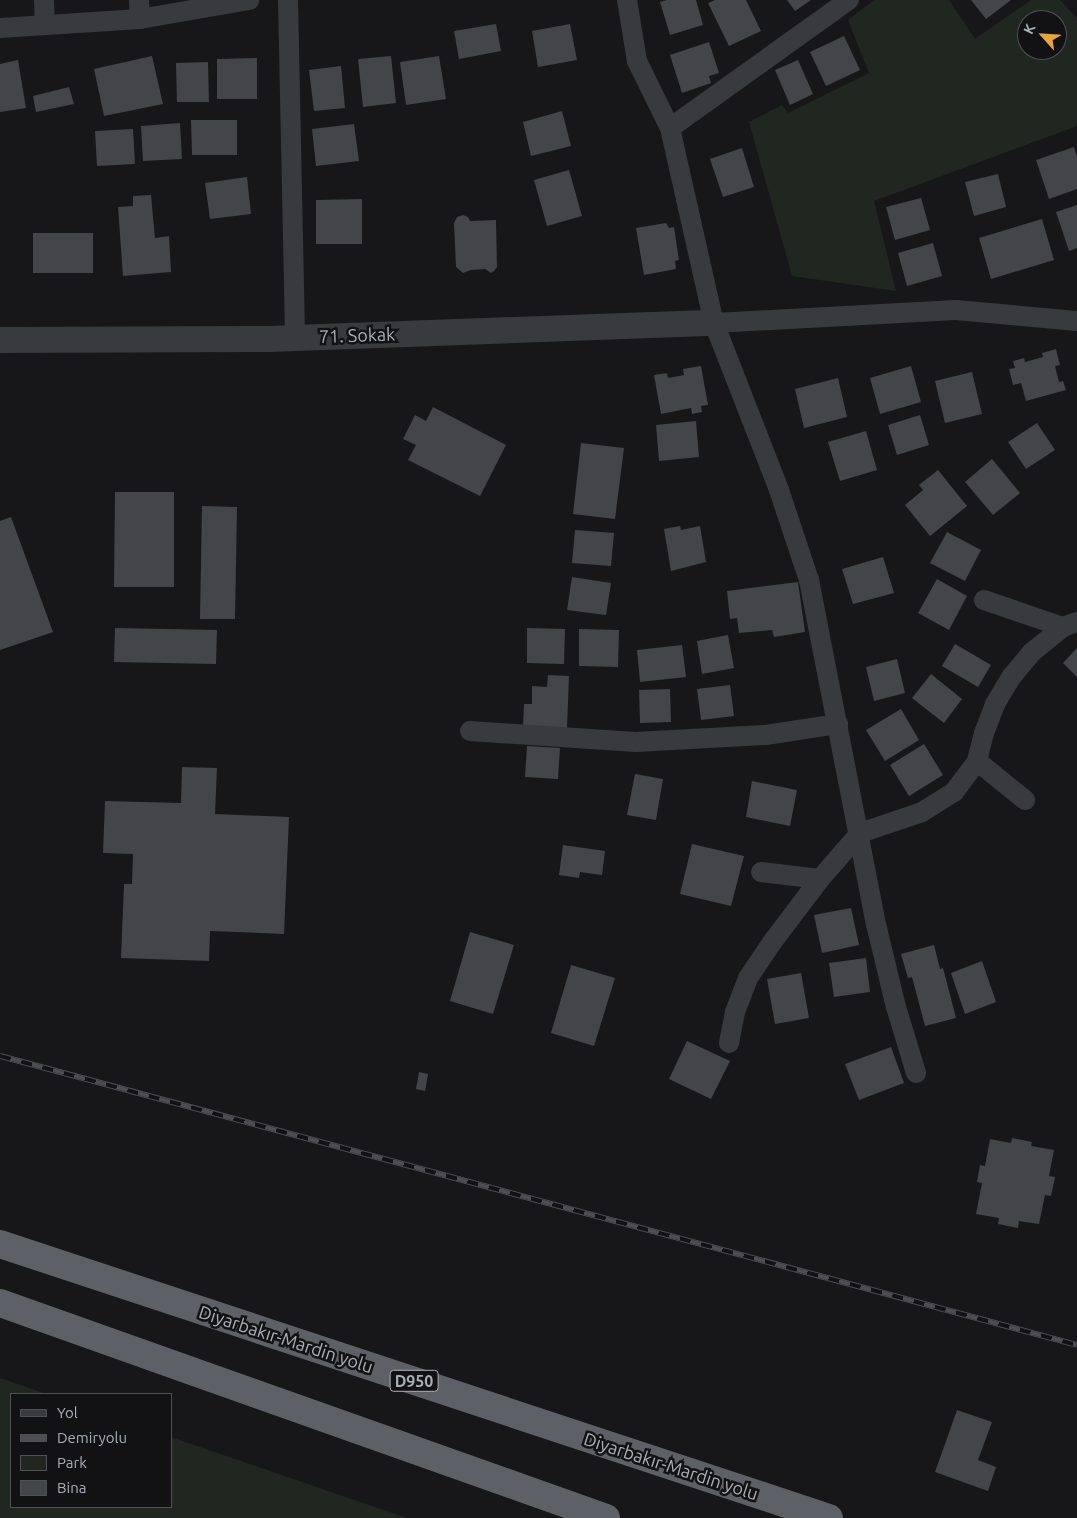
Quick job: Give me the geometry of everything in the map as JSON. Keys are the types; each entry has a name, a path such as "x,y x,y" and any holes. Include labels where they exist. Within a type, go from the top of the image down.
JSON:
{"highway":[{"name":"Diyarbakır-Mardin yolu","path":"0,1244 829,1518"},
{"path":"0,1303 606,1518"}],"street":[{"path":"44,0 45,24"},
{"path":"0,28 45,24 140,9 249,0"},
{"path":"288,0 295,338"},
{"path":"627,0 637,60 670,128 714,323 779,490 809,580 860,833 876,924 896,1007 916,1073"},
{"path":"670,128 848,0"},
{"path":"714,323 956,310 1077,321"},
{"name":"71. Sokak","path":"0,340 295,338 714,323"},
{"path":"984,600 1070,625"},
{"path":"730,1043 734,1012 748,978 773,941 820,879 860,833 922,812 954,792 977,761 984,733 995,704 1012,676 1031,653 1070,625"},
{"path":"470,732 636,742 766,735 838,724"},
{"path":"977,761 1024,800"},
{"path":"761,872 820,879"}],"green space":[{"path":"874,0 949,0 975,39 1031,0 1060,0 1077,18 1077,126 874,201 896,291 792,276 749,122 782,105 788,113 869,73 848,20"},
{"path":"0,1378 43,1393 10,1393 10,1508 172,1508 172,1437 407,1518 0,1518"}],"building":[{"path":"667,0 696,0 703,25 670,35 660,2"},
{"path":"715,0 746,0 761,31 729,46 708,3"},
{"path":"787,0 811,0 795,11"},
{"path":"971,0 1011,0 986,19"},
{"path":"496,24 501,51 459,59 454,31"},
{"path":"570,24 577,60 538,67 532,31"},
{"path":"844,36 860,70 826,86 810,52"},
{"path":"709,42 719,73 709,76 711,83 682,93 670,55"},
{"path":"152,56 163,104 104,116 94,69"},
{"path":"391,56 396,103 363,107 358,59"},
{"path":"439,56 446,99 406,105 400,62"},
{"path":"257,58 257,99 217,99 217,59"},
{"path":"18,60 26,108 0,112 0,64"},
{"path":"798,60 813,94 790,105 775,70"},
{"path":"208,62 209,102 177,102 176,63"},
{"path":"341,66 345,108 314,111 309,70"},
{"path":"69,87 74,104 36,112 33,96"},
{"path":"562,111 571,146 531,156 523,122"},
{"path":"191,120 237,120 237,155 192,155"},
{"path":"180,123 182,159 143,161 141,126"},
{"path":"354,124 359,161 316,166 312,129"},
{"path":"133,129 135,164 97,166 95,131"},
{"path":"1074,147 1077,157 1077,189 1049,199 1036,160"},
{"path":"742,148 754,187 723,197 710,159"},
{"path":"569,170 582,216 547,226 534,180"},
{"path":"998,174 1006,207 974,216 965,182"},
{"path":"247,177 251,214 210,219 205,183"},
{"path":"151,195 155,238 169,236 171,272 123,276 118,207 133,206 133,196"},
{"path":"921,198 930,230 895,240 886,207"},
{"path":"362,199 362,244 316,244 316,200"},
{"path":"1077,205 1077,248 1069,251 1056,212"},
{"path":"463,215 468,217 470,221 496,220 497,267 491,273 485,269 471,270 463,273 456,267 454,223 457,217"},
{"path":"1042,219 1054,260 991,279 979,238"},
{"path":"666,223 669,228 674,227 679,260 675,261 676,269 644,275 636,228"},
{"path":"33,233 93,233 93,273 33,273"},
{"path":"933,243 942,276 907,286 898,253"},
{"path":"1056,349 1060,365 1055,366 1059,382 1063,381 1066,390 1026,401 1021,383 1013,385 1009,369 1015,368 1013,361 1024,358 1025,362 1043,357 1042,353"},
{"path":"701,366 708,405 701,406 702,412 692,414 691,408 661,414 654,375 667,373 668,378 684,375 683,369"},
{"path":"911,366 921,402 880,414 870,378"},
{"path":"972,372 982,414 945,423 935,381"},
{"path":"838,378 847,417 804,428 795,389"},
{"path":"433,407 506,445 480,496 408,460 416,445 403,439 415,415 426,421"},
{"path":"920,415 929,445 897,455 888,425"},
{"path":"696,421 699,457 659,461 656,425"},
{"path":"1037,423 1055,450 1026,469 1008,442"},
{"path":"866,431 877,470 840,481 828,442"},
{"path":"581,443 624,448 615,519 573,514"},
{"path":"992,459 1020,493 993,515 965,482"},
{"path":"938,470 967,506 930,536 905,505 923,490 919,485"},
{"path":"115,492 174,492 174,587 114,587"},
{"path":"202,506 237,507 235,619 200,619"},
{"path":"11,517 53,632 0,650 0,521"},
{"path":"680,526 681,530 700,526 706,562 671,571 664,529"},
{"path":"575,530 614,533 611,566 572,563"},
{"path":"947,532 981,550 965,581 930,563"},
{"path":"883,557 894,593 853,604 842,569"},
{"path":"572,577 611,583 606,615 567,610"},
{"path":"937,579 967,596 949,630 918,613"},
{"path":"798,582 805,632 774,637 772,630 739,633 737,618 730,619 727,591"},
{"path":"115,628 217,630 216,664 114,662"},
{"path":"527,628 565,629 564,664 527,663"},
{"path":"579,629 619,630 618,667 579,666"},
{"path":"728,635 734,668 702,674 697,641"},
{"path":"955,644 991,665 978,687 942,666"},
{"path":"682,645 686,677 640,682 637,650"},
{"path":"1077,648 1077,677 1063,663"},
{"path":"897,659 905,693 874,701 866,667"},
{"path":"931,674 962,699 944,723 912,698"},
{"path":"548,675 569,676 567,728 523,727 524,704 532,704 532,686 547,687"},
{"path":"730,685 734,716 701,720 697,689"},
{"path":"670,689 671,722 640,723 639,690"},
{"path":"901,709 919,740 885,761 866,730"},
{"path":"924,744 943,775 909,796 890,765"},
{"path":"527,746 560,748 558,779 525,777"},
{"path":"182,767 217,768 215,814 289,817 284,934 210,931 209,961 121,958 124,884 132,884 133,854 103,853 105,801 181,803"},
{"path":"635,774 663,779 656,820 627,815"},
{"path":"752,781 797,790 790,826 746,817"},
{"path":"692,844 744,856 731,906 680,894"},
{"path":"563,845 605,851 602,875 580,872 579,878 559,875"},
{"path":"851,908 859,945 822,953 814,915"},
{"path":"470,932 514,945 493,1014 450,1001"},
{"path":"934,945 940,969 943,968 956,1018 925,1026 912,977 908,978 901,954"},
{"path":"866,958 870,992 834,997 829,963"},
{"path":"982,961 996,1002 965,1014 951,973"},
{"path":"571,965 615,978 594,1046 551,1033"},
{"path":"801,973 809,1018 775,1024 767,979"},
{"path":"687,1041 730,1061 711,1099 669,1079"},
{"path":"891,1047 904,1083 859,1100 845,1064"},
{"path":"419,1072 428,1074 425,1091 416,1089"},
{"path":"1012,1138 1032,1142 1031,1146 1054,1150 1049,1176 1055,1177 1051,1196 1045,1195 1039,1224 1019,1221 1018,1228 998,1224 999,1218 976,1214 982,1183 977,1182 980,1165 985,1166 990,1139 1011,1143"},
{"path":"957,1410 992,1422 978,1460 996,1467 988,1491 935,1472"}],"railway":[{"path":"0,1056 1077,1345"}]}
